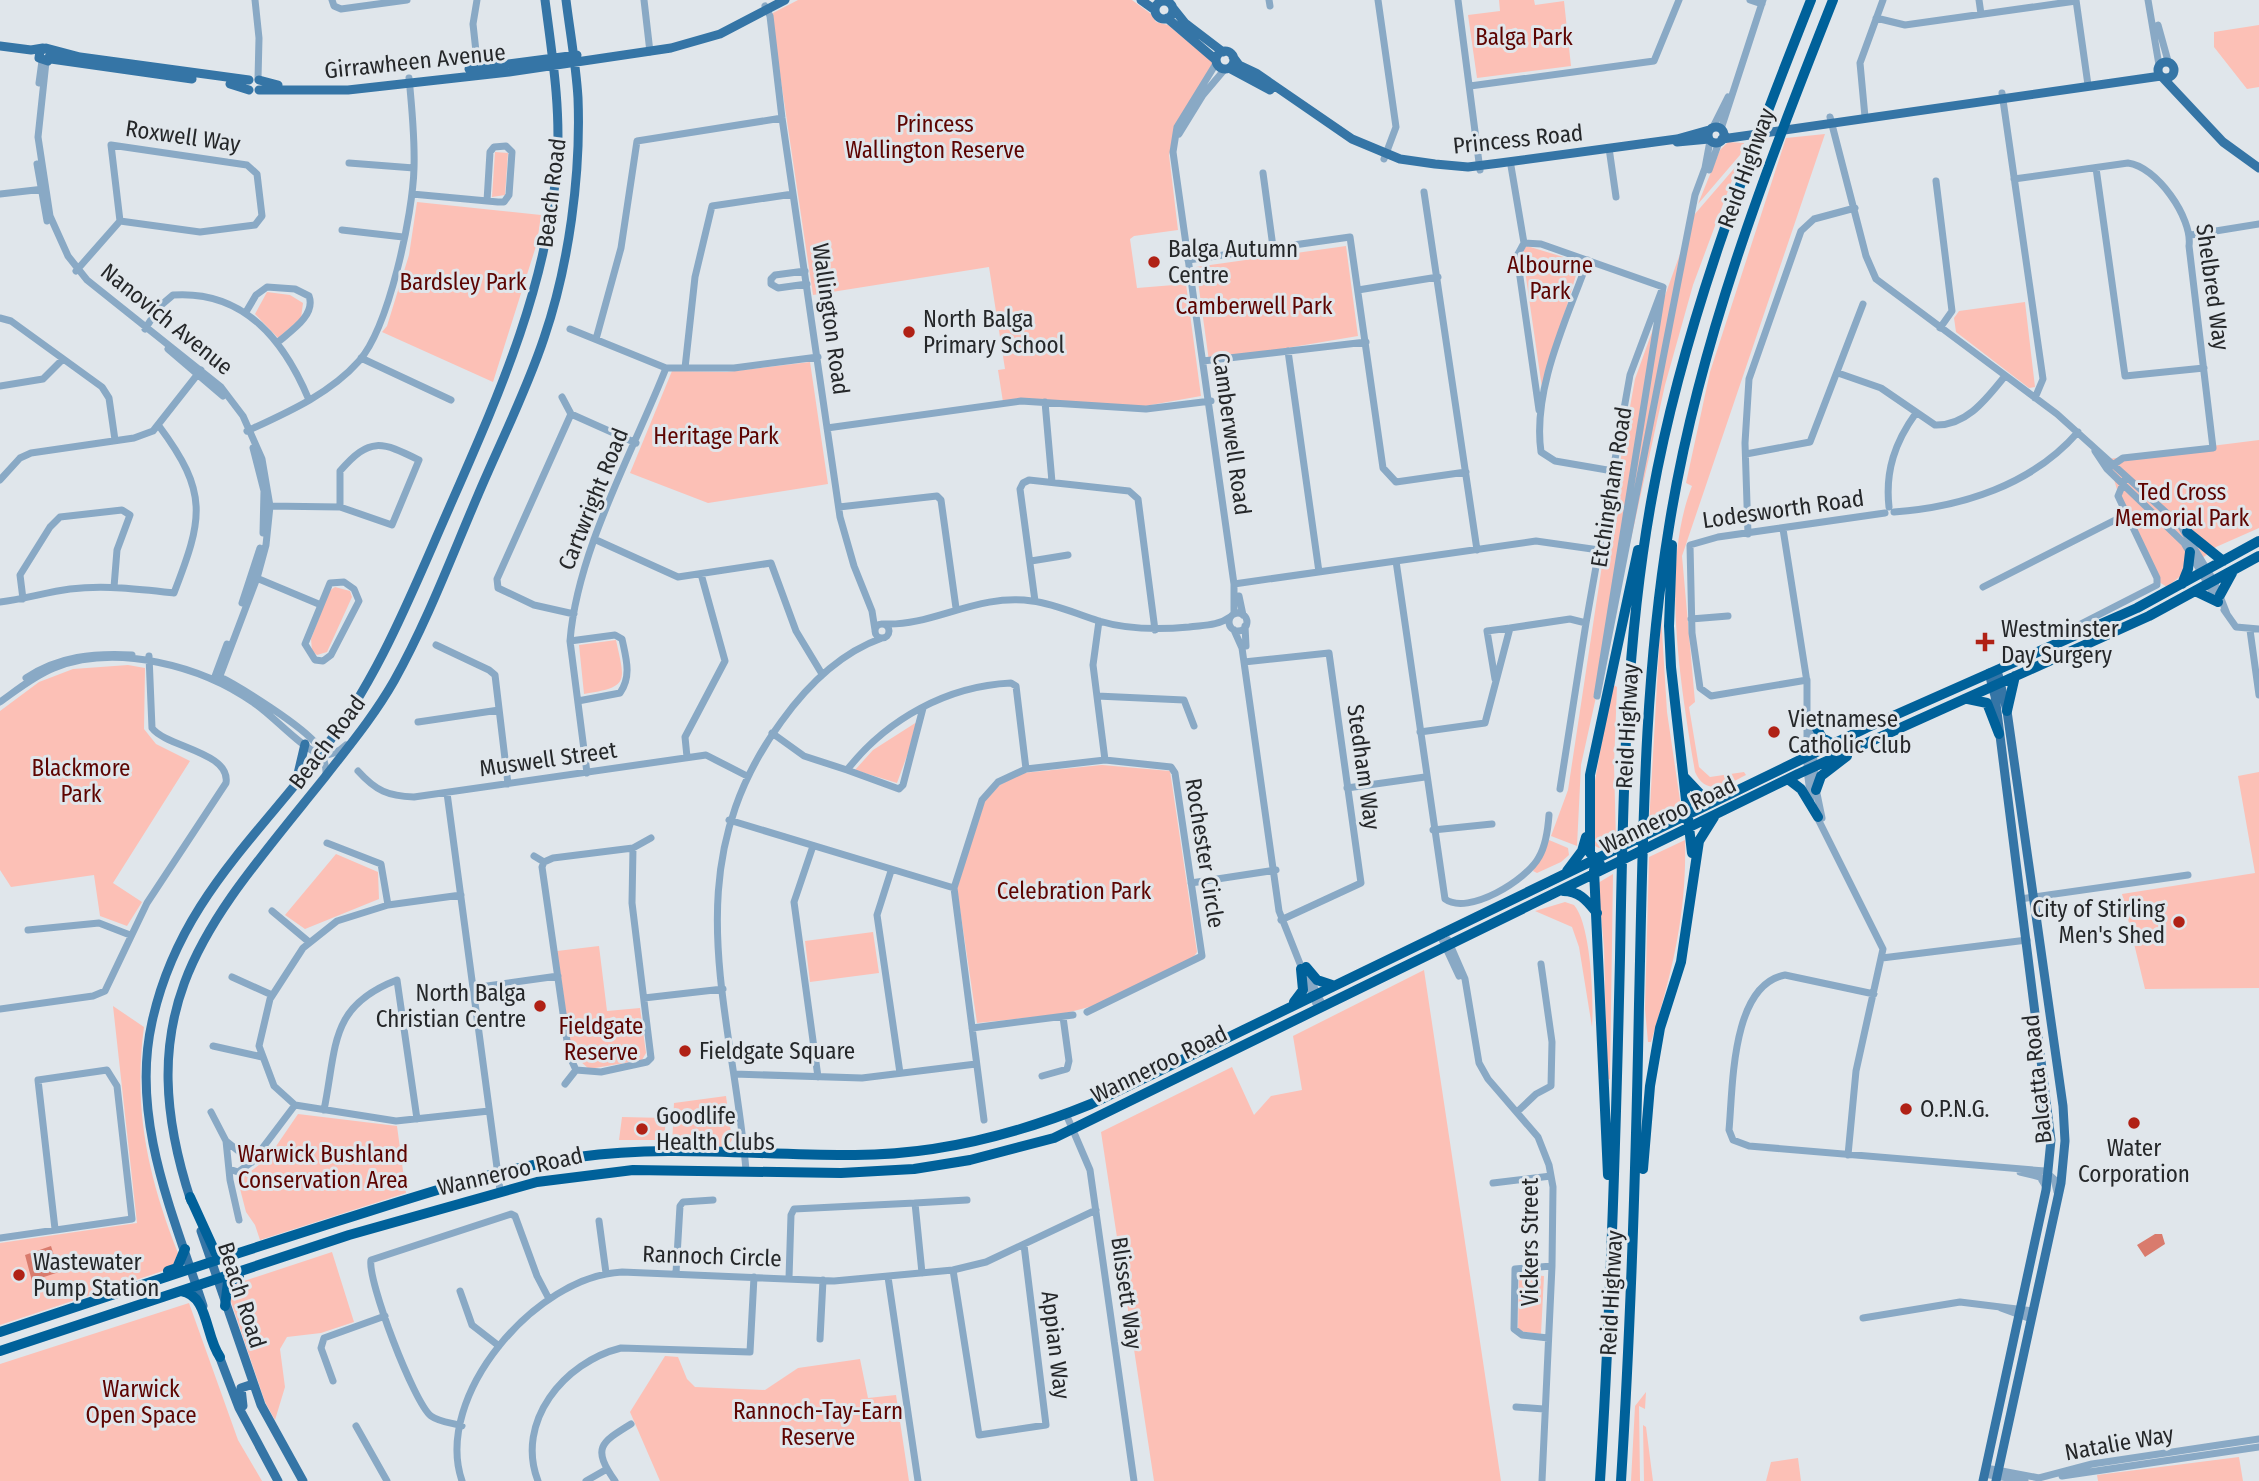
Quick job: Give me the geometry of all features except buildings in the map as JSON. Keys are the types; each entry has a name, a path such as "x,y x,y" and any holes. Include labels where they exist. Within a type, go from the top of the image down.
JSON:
{"highway":[{"name":"Reid Highway","path":"1600,1481 1613,1237 1623,771 1629,675 1652,496 1688,342 1754,147 1811,0"},
{"name":"Reid Highway","path":"1621,1481 1635,1232 1645,747 1655,624 1678,478 1724,289 1776,145 1833,0"},
{"path":"1678,478 1669,625 1689,814 1692,898"},
{"path":"1606,861 1590,853 1590,775 1596,734 1652,496"},
{"path":"2187,532 2223,561"},
{"name":"Wanneroo Road","path":"0,1351 216,1278 500,1190 595,1172 746,1170 848,1173 925,1167 999,1153 1074,1129 1447,944 1593,876 1606,861 1655,830 1833,744 2137,608 2259,541"},
{"path":"2182,584 2188,569 2190,552"},
{"name":"Wanneroo Road","path":"0,1332 211,1261 496,1172 617,1153 900,1153 992,1138 1066,1114 1564,875 1655,845 1810,768 2195,591 2259,556"},
{"path":"2195,591 2219,598 2233,570"},
{"path":"2007,711 2015,676"},
{"path":"1965,699 1987,704 1999,734"},
{"path":"1812,719 1822,738 1833,744"},
{"path":"1816,790 1821,776 1860,746"},
{"path":"1684,776 1701,795 1718,799"},
{"path":"1787,779 1801,789 1818,817"},
{"path":"1635,1232 1660,1028 1681,962 1699,841 1715,815"},
{"path":"1564,875 1582,851 1588,828"},
{"path":"1593,876 1613,1237"},
{"path":"1561,891 1575,891 1597,913"},
{"path":"1303,968 1317,980 1332,985"},
{"path":"1292,1005 1303,990 1303,968"},
{"path":"190,1197 216,1254 230,1255"},
{"path":"94,1301 177,1268 185,1249"},
{"path":"225,1306 228,1282 286,1256"},
{"path":"178,1291 192,1294 198,1300 219,1357"}],"main road":[{"name":"Beach Road","path":"278,1481 249,1428 219,1357 152,1138 147,1077 152,1022 179,940 225,869 320,754 376,671 521,338 545,243 557,163 553,61 545,0"},
{"name":"Beach Road","path":"303,1481 253,1384 225,1306 174,1141 168,1084 173,1024 186,976 202,941 230,896 358,735 386,695 413,644 544,338 559,277 577,172 578,108 566,0"},
{"path":"763,10 775,0"},
{"path":"574,59 685,46 720,34 785,0"},
{"path":"1141,0 1165,3 1219,58"},
{"path":"1165,3 1167,18"},
{"path":"1165,3 1159,17 1167,18 1219,58"},
{"name":"Girrawheen Avenue","path":"0,48 46,57 278,85 344,85 410,80 574,59"},
{"path":"1227,69 1233,57"},
{"name":"Princess Road","path":"1219,58 1233,57 1239,65 1256,73 1342,133 1385,156"},
{"name":"Princess Road","path":"1219,58 1227,69 1270,89 1350,144 1423,168 1511,166 1610,150"},
{"path":"2162,70 2175,72 2194,108"},
{"path":"2162,70 2223,142 2259,168"},
{"name":"Princess Road","path":"1480,168 1865,115 2162,70"},
{"name":"Balcatta Road","path":"1993,672 2007,711 2063,1106 2064,1149 2057,1201 1997,1476"},
{"name":"Balcatta Road","path":"1984,1474 2046,1190 2050,1108 1999,734 1997,684"},
{"path":"297,779 306,744"},
{"path":"249,1428 240,1391 243,1385 253,1384"}],"street":[{"path":"254,83 259,38 255,0"},
{"path":"332,0 334,6 341,9 407,0"},
{"path":"477,0 473,24 478,71"},
{"path":"644,0 650,49"},
{"path":"1378,0 1396,127 1385,156"},
{"path":"1458,0 1480,168"},
{"path":"1470,86 1654,61 1679,0"},
{"path":"1750,0 1763,2"},
{"path":"1865,115 1860,63 1883,0"},
{"path":"1979,0 1981,14"},
{"path":"1876,18 1905,25 2076,0 2087,83"},
{"path":"2150,0 2162,70"},
{"name":"Etchingham Road","path":"1663,287 1597,696 1695,195 1708,172 1716,135 1763,2"},
{"name":"Wallington Road","path":"763,10 771,28 839,507 853,566 872,611 875,631"},
{"name":"Nanovich Avenue","path":"46,57 38,129 43,189 53,226 76,271 231,399 267,475 266,545 217,678"},
{"name":"Camberwell Road","path":"1219,58 1175,136 1173,152 1236,583 1245,626"},
{"name":"Camberwell Road","path":"1190,259 1177,152 1178,137 1203,95 1227,69"},
{"path":"248,430 309,400 336,383 361,359 387,300 412,194 414,168 410,80"},
{"path":"2002,95 2043,379 2035,398"},
{"path":"596,339 621,248 637,141 782,118"},
{"path":"1833,119 1866,256 1876,279 2078,432 2175,531 2211,582 2236,627 2259,629"},
{"name":"Roxwell Way","path":"111,145 247,165 257,174 262,216 256,225 200,232 120,221 111,145"},
{"path":"412,194 486,201 504,202 509,195 512,152 506,146 494,146 490,152 486,201"},
{"path":"1610,150 1616,197"},
{"path":"349,163 414,168"},
{"name":"Shelbred Way","path":"2014,179 2138,164 2176,202 2191,235 2189,246 2213,448 2123,458 2110,466"},
{"path":"1511,166 1524,243 1517,257 1541,417 1541,452 1555,461 1613,471"},
{"path":"2096,168 2125,376 2204,368"},
{"path":"1263,173 1273,247"},
{"path":"1936,181 1952,311 1940,328"},
{"path":"0,194 43,189"},
{"path":"1424,192 1477,550"},
{"path":"685,368 695,277 712,206 793,194"},
{"path":"1748,534 1746,454 1749,379 1801,230 1814,219 1855,208"},
{"path":"76,271 120,221"},
{"path":"2191,235 2259,224"},
{"path":"342,230 403,237"},
{"path":"1190,259 1350,237 1383,468 1390,479 1396,482 1466,472"},
{"path":"1524,243 1541,244 1663,287"},
{"path":"1541,417 1552,363 1588,260"},
{"path":"805,271 775,275 771,279 778,288 807,284"},
{"path":"1358,290 1438,277"},
{"path":"246,312 256,295 267,287 295,289 309,296 307,315 278,342"},
{"name":"Etchingham Road","path":"1560,789 1630,375 1663,287"},
{"path":"145,328 160,306 173,295 221,300 246,312 278,342 290,358 309,400"},
{"path":"1746,454 1810,443 1863,304"},
{"path":"0,318 11,321 102,387 109,398 115,440"},
{"path":"570,329 666,368 734,369 818,357"},
{"path":"1205,361 1366,342"},
{"path":"1288,351 1319,572"},
{"path":"0,386 43,379 63,359"},
{"path":"361,359 451,400"},
{"name":"Cartwright Road","path":"587,773 570,641 580,582 594,539 666,368"},
{"path":"0,480 20,458 31,453 144,435 159,426 200,371"},
{"path":"1838,373 1881,388 1936,425 1946,425 1979,409 2006,376"},
{"path":"562,397 571,414 636,443"},
{"path":"827,428 1021,401 1146,410 1210,401"},
{"path":"1045,402 1052,482"},
{"path":"1889,511 1887,473 1896,446 1916,413"},
{"path":"571,414 496,579 498,588 534,605 574,614"},
{"path":"0,602 23,600 67,589 114,587 174,593 191,549 198,517 196,494 183,459 159,426"},
{"name":"Lodesworth Road","path":"1807,680 1711,696 1704,694 1700,688 1691,619 1690,545 1695,541 1889,511 1956,504 1976,498 2046,464 2078,432"},
{"path":"268,506 340,507 392,525 419,460 387,444 374,445 353,457 340,471 340,507"},
{"path":"1034,601 1020,489 1023,483 1028,480 1052,482 1135,494 1155,630"},
{"path":"2060,641 2067,631 2157,585 2157,578 2118,496 2124,480"},
{"path":"2124,480 2187,532 2204,572"},
{"path":"839,507 937,496 941,500 956,608"},
{"path":"23,600 20,575 50,527 60,517 122,510 130,515 117,550 114,587"},
{"path":"1983,587 2125,515"},
{"path":"1783,529 1812,719 1810,755"},
{"path":"594,539 678,577 771,563 796,631 822,674"},
{"path":"1236,583 1536,541 1600,550"},
{"path":"1031,561 1068,555"},
{"path":"1396,561 1442,893 1451,903 1482,899 1520,880 1539,857 1549,815"},
{"path":"687,757 685,737 725,661 701,574"},
{"path":"254,577 321,605"},
{"path":"344,582 354,589 359,601 335,649 323,661 315,660 305,644 321,605 330,583 344,582"},
{"name":"Camberwell Road","path":"1233,629 1236,583"},
{"path":"867,643 884,624 898,625 956,608 998,600 1034,601 1099,621 1155,630 1214,625 1233,629 1245,626 1246,662"},
{"name":"Wallington Road","path":"872,611 884,624 885,635"},
{"path":"1214,625 1232,615 1243,615"},
{"path":"1691,619 1728,615"},
{"path":"1496,683 1487,631 1570,619 1586,623"},
{"path":"1099,621 1093,664 1105,760"},
{"path":"746,1170 715,929 720,856 729,820 747,776 772,733 822,674 898,625"},
{"path":"1420,732 1485,723 1510,628"},
{"path":"1233,629 1241,641 1246,662 1283,919 1320,1008"},
{"path":"2250,630 2259,695"},
{"path":"875,631 885,635"},
{"path":"570,641 615,635 622,639 628,670 626,684 620,693 578,701"},
{"path":"436,645 495,675 508,784"},
{"name":"Stedham Way","path":"1246,662 1329,653 1361,883 1283,919"},
{"path":"0,696 35,672 69,658 96,655 185,663 257,699 316,744 326,776"},
{"path":"0,702 34,678 65,664 149,658"},
{"path":"0,1009 102,994 111,984 130,935 147,902 226,783 226,773 221,766 155,732 151,723 149,658"},
{"path":"217,678 251,700 320,754 337,752 358,735"},
{"path":"1807,680 1810,795 1818,817 1881,941 1882,958 1856,1071 1848,1155"},
{"path":"847,770 878,736 943,696 981,684 1011,682 1016,687 1026,769"},
{"path":"1097,696 1184,700 1194,726"},
{"path":"772,733 804,756 899,789 904,785 923,708"},
{"path":"418,722 499,710"},
{"name":"Muswell Street","path":"358,771 373,788 391,796 447,793 706,755 747,776"},
{"name":"Rochester Circle","path":"984,1120 954,888 982,800 998,782 1026,769 1105,760 1171,767 1175,772 1202,956 1087,1012"},
{"path":"1810,768 1827,835"},
{"path":"1347,788 1426,777"},
{"path":"447,793 500,1190"},
{"path":"729,820 954,888"},
{"path":"1433,830 1492,824"},
{"path":"534,856 544,862 633,848 651,838"},
{"path":"327,843 382,864 388,905"},
{"path":"813,846 794,902 818,1076"},
{"path":"576,1070 601,1072 647,1062 651,1058 632,903 633,848"},
{"path":"544,862 542,867 569,1055 576,1070"},
{"path":"1191,883 1275,870"},
{"path":"891,871 877,915 901,1073"},
{"path":"2020,900 2188,875"},
{"path":"461,895 388,905 337,921 303,947 272,995 259,1046 274,1086 295,1105 396,1121 489,1111"},
{"path":"272,911 309,942"},
{"path":"28,930 99,923 130,935"},
{"name":"Vickers Street","path":"1442,932 1465,979 1464,986 1479,1063 1488,1079 1544,1148 1551,1176 1552,1266 1542,1481"},
{"path":"1882,958 2026,940"},
{"path":"1517,1112 1536,1094 1551,1086 1552,1042 1541,964"},
{"path":"1874,994 1785,975 1774,977 1764,984 1738,1034 1729,1130 1733,1140 1742,1145 2047,1172 2058,1167 2064,1149"},
{"path":"473,988 558,976"},
{"path":"232,977 272,995"},
{"path":"324,1110 340,1030 349,1009 369,991 397,980 417,1119"},
{"path":"643,998 723,989"},
{"path":"972,1028 1073,1015"},
{"path":"1042,1076 1067,1069 1069,1061 1063,1017"},
{"path":"213,1046 262,1057"},
{"path":"734,1074 862,1078 976,1064"},
{"path":"0,1238 132,1219 117,1086 107,1070 38,1080 55,1229"},
{"path":"565,1084 576,1070"},
{"path":"229,1169 237,1172 252,1162 295,1105"},
{"path":"211,1112 226,1141 239,1220"},
{"name":"Blissett Way","path":"1066,1114 1090,1170 1134,1481"},
{"path":"226,1141 252,1162"},
{"path":"2047,1172 2056,1186 2057,1201"},
{"path":"1493,1183 1551,1176"},
{"path":"677,1273 680,1206 683,1202 694,1199 713,1200"},
{"path":"789,1278 790,1224 794,1209 967,1200"},
{"path":"915,1203 922,1273"},
{"name":"Rannoch Circle","path":"462,1481 456,1465 472,1388 516,1324 549,1298 583,1280 606,1273 677,1273 822,1280 953,1270 986,1262 1096,1210"},
{"path":"462,1426 435,1418 423,1407 406,1374 385,1316 370,1270 371,1260 511,1214 518,1222 537,1276 549,1298"},
{"path":"599,1220 606,1273"},
{"name":"Appian Way","path":"953,1270 979,1436 1046,1425 1024,1245"},
{"path":"1506,1262 1516,1269 1552,1266"},
{"path":"1516,1269 1514,1329 1522,1335 1548,1338"},
{"path":"888,1276 918,1481"},
{"path":"538,1481 531,1456 533,1432 544,1408 571,1372 594,1357 621,1348 750,1352 754,1277"},
{"path":"820,1339 822,1280"},
{"path":"460,1291 472,1325 499,1346"},
{"path":"1863,1318 1960,1303 2032,1315"},
{"path":"333,1381 321,1348 324,1338 385,1316"},
{"path":"1516,1407 1544,1409"},
{"path":"615,1481 601,1456 604,1442 631,1424"},
{"path":"356,1426 387,1481"},
{"name":"Natalie Way","path":"1997,1476 2040,1478 2092,1464 2259,1439"},
{"name":"Natalie Way","path":"2044,1481 2086,1470 2259,1447"},
{"path":"586,1481 607,1469"},
{"name":"Natalie Way","path":"1984,1474 2026,1481"}],"green space":[{"name":"Princess Wallington Reserve","path":"798,0 1132,0 1151,14 1156,22 1168,25 1216,65 1177,122 1169,155 1178,230 1134,236 1130,239 1137,288 1186,284 1201,396 1145,406 1003,402 998,370 1005,369 989,267 813,295 771,14"},
{"name":"Balga Park","path":"1499,0 1534,0 1535,5 1564,1 1571,66 1477,78 1468,15 1500,11"},
{"path":"2259,25 2259,87 2247,89 2214,47 2214,32"},
{"path":"1825,134 1682,556 1695,702 1689,707 1699,767 1710,777 1744,772 1746,775 1724,785 1711,787 1700,780 1695,772 1679,666 1675,590 1682,518 1692,486 1686,483 1710,372 1786,138"},
{"path":"1728,142 1744,143 1740,155 1698,204 1720,150"},
{"path":"495,152 508,153 505,195 492,197"},
{"path":"1738,164 1693,285 1665,385 1581,765 1577,846 1551,836 1568,790 1604,552 1635,379 1694,215"},
{"name":"Bardsley Park","path":"417,202 541,215 537,243 493,382 382,332 387,326 409,255"},
{"name":"Camberwell Park","path":"1346,246 1358,336 1209,361 1196,267"},
{"name":"Albourne Park","path":"1527,246 1580,262 1542,388 1522,250"},
{"path":"267,292 290,295 303,303 301,318 278,338 255,314"},
{"path":"2025,302 2035,387 2029,388 1956,332 1954,318 1959,311"},
{"name":"Heritage Park","path":"810,362 828,484 708,503 630,473 672,371 727,372"},
{"name":"Ted Cross Memorial Park","path":"2259,440 2259,528 2216,547 2167,587 2159,582 2118,493 2108,459"},
{"path":"335,587 350,591 352,597 327,652 317,655 312,651 311,639 329,591"},
{"path":"1661,615 1667,712 1681,807 1649,824"},
{"path":"616,640 621,680 610,689 584,694 579,645"},
{"name":"Blackmore Park","path":"128,665 145,668 144,729 156,744 190,761 113,883 142,902 127,926 100,916 94,875 11,887 0,870 0,711 39,682 73,669"},
{"path":"1612,684 1617,687 1614,765 1616,840 1599,848 1595,846 1592,798"},
{"path":"920,720 897,783 855,770 873,750"},
{"name":"Celebration Park","path":"1102,765 1170,771 1197,952 1193,958 1097,1005 1062,1014 977,1023 957,889 983,803 1000,785 1023,773"},
{"path":"2259,772 2259,988 2145,989 2122,894 2255,873 2238,776"},
{"path":"1549,840 1568,848 1569,855 1561,862 1537,873 1533,871"},
{"path":"1685,840 1683,893 1677,942 1659,1016 1651,1042 1648,1042 1645,1009 1649,857"},
{"path":"336,854 378,872 379,899 305,929 285,915"},
{"path":"1613,874 1610,1079 1607,1080 1604,947 1598,883"},
{"path":"1565,902 1574,905 1580,915 1588,945 1592,982 1592,1027 1579,947 1572,927 1535,911"},
{"path":"873,932 879,973 810,982 805,941"},
{"name":"Fieldgate Reserve","path":"599,946 607,1011 640,1008 646,1053 642,1060 589,1069 572,1054 557,951"},
{"path":"1424,970 1501,1481 1154,1481 1101,1132 1232,1067 1254,1115 1271,1096 1302,1090 1293,1036"},
{"path":"113,1006 144,1027 140,1086 146,1142 158,1197 178,1253 172,1268 0,1325 0,1243 137,1223"},
{"path":"726,1096 732,1140 727,1147 672,1146 674,1103"},
{"name":"Warwick Bushland Conservation Area","path":"298,1114 397,1126 406,1193 260,1240 255,1225 246,1212 238,1181 268,1158"},
{"name":"Goodlife Health Clubs","path":"622,1117 666,1118 664,1140 619,1140"},
{"path":"332,1252 354,1322 321,1333 287,1337 280,1349 285,1387 275,1420 265,1402 226,1287"},
{"path":"1519,1274 1544,1276 1541,1334 1518,1331"},
{"name":"Warwick Open Space","path":"189,1303 238,1440 262,1481 0,1481 0,1364"},
{"name":"Rannoch-Tay-Earn Reserve","path":"665,1356 678,1357 687,1379 695,1387 765,1390 798,1368 860,1359 868,1398 896,1395 909,1481 660,1481 630,1412"},
{"path":"1646,1392 1645,1409 1639,1406 1640,1481 1631,1481 1635,1406"},
{"path":"1643,1425 1646,1427 1653,1481 1644,1481"},
{"path":"2239,1457 2243,1481 2098,1481 2097,1475"},
{"path":"1798,1458 1801,1481 1766,1481 1771,1462"}],"shaded area":[{"path":"2155,1234 2162,1234 2165,1244 2145,1257 2137,1245"},
{"path":"51,1246 59,1272 32,1281 25,1255"}],"place":[{"name":"Balga Autumn Centre","path":"1154,262"},
{"name":"North Balga Primary School","path":"909,332"},
{"name":"Westminster Day Surgery","path":"1985,642"},
{"name":"Vietnamese Catholic Club","path":"1774,732"},
{"name":"City of Stirling Men's Shed","path":"2179,922"},
{"name":"North Balga Christian Centre","path":"540,1006"},
{"name":"Fieldgate Square","path":"685,1051"},
{"name":"O.P.N.G.","path":"1906,1109"},
{"name":"Water Corporation","path":"2134,1123"},
{"name":"Goodlife Health Clubs","path":"642,1129"},
{"name":"Wastewater Pump Station","path":"19,1275"}]}
